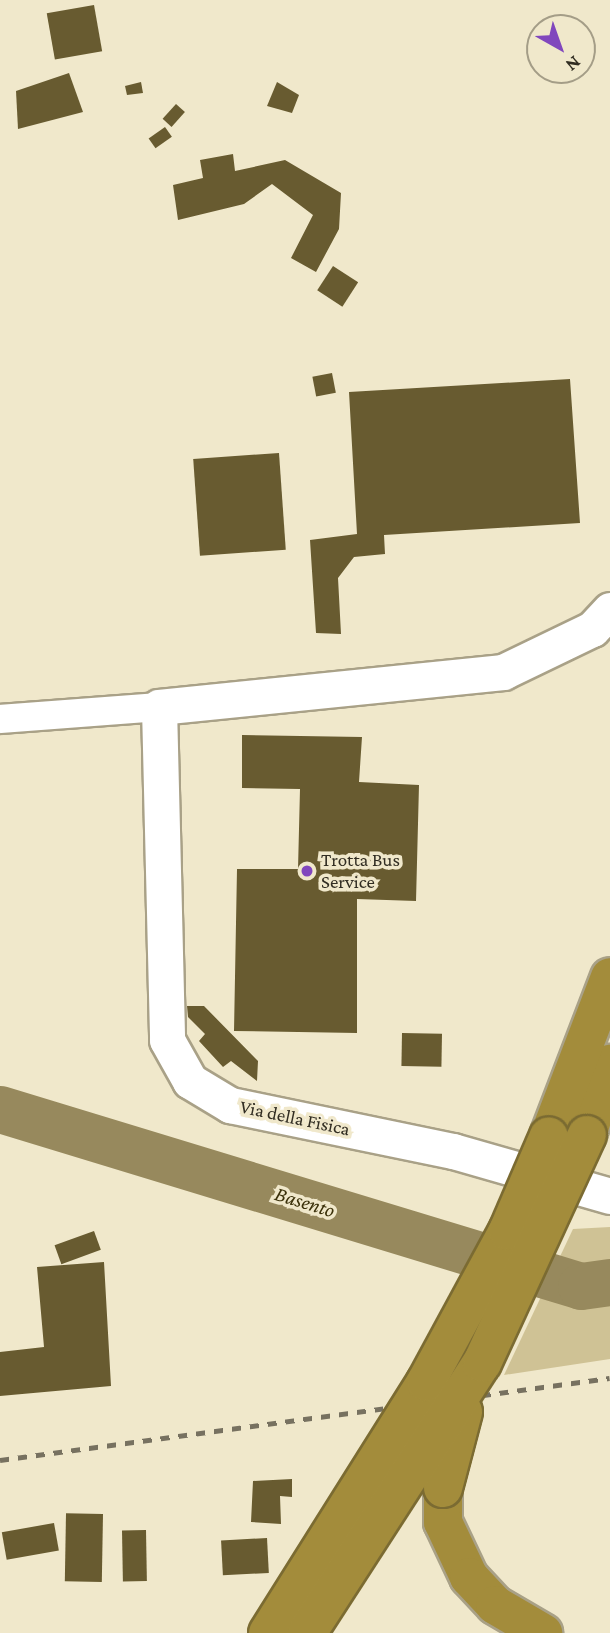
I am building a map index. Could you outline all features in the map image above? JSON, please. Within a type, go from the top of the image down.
[{"type":"highway","points":[[268,1633],[369,1483],[449,1341],[549,1136],[610,977]]},
{"type":"highway","points":[[543,1633],[495,1605],[469,1577],[443,1522],[443,1488],[482,1363],[587,1135],[610,1065]]},
{"type":"highway","points":[[307,1633],[482,1363]]},
{"type":"street","points":[[0,719],[159,707],[503,672],[592,629],[610,610]]},
{"type":"street","name":"Via della Fisica","points":[[159,707],[167,1040],[190,1081],[230,1105],[453,1151],[610,1196]]},
{"type":"shaded area","points":[[610,1227],[610,1359],[504,1375],[573,1229]]},
{"type":"building","points":[[94,5],[102,51],[55,60],[47,13]]},
{"type":"building","points":[[69,73],[83,112],[18,129],[16,91]]},
{"type":"building","points":[[141,82],[143,93],[127,95],[125,86]]},
{"type":"building","points":[[277,82],[299,95],[292,113],[267,106]]},
{"type":"building","points":[[176,104],[185,112],[172,127],[163,119]]},
{"type":"building","points":[[165,127],[172,137],[155,148],[149,138]]},
{"type":"building","points":[[233,154],[235,171],[285,160],[341,193],[339,229],[316,272],[291,258],[313,215],[272,184],[244,204],[178,220],[173,185],[203,178],[200,160]]},
{"type":"building","points":[[333,266],[358,282],[342,307],[317,290]]},
{"type":"building","points":[[332,373],[336,393],[316,396],[312,377]]},
{"type":"building","points":[[570,379],[580,523],[384,535],[385,554],[354,557],[338,578],[341,634],[316,633],[310,540],[357,534],[349,392]]},
{"type":"building","points":[[279,453],[286,550],[200,556],[193,459]]},
{"type":"building","points":[[242,735],[362,737],[359,782],[419,785],[416,901],[357,899],[357,1033],[234,1031],[237,869],[298,869],[300,789],[242,788]]},
{"type":"building","points":[[187,1006],[204,1006],[258,1061],[257,1081],[231,1061],[223,1067],[199,1041],[205,1034],[188,1017]]},
{"type":"building","points":[[402,1033],[442,1034],[441,1067],[401,1066]]},
{"type":"building","points":[[94,1231],[101,1250],[61,1264],[55,1245]]},
{"type":"building","points":[[104,1262],[111,1386],[0,1396],[0,1352],[44,1347],[37,1267]]},
{"type":"building","points":[[292,1479],[292,1497],[280,1496],[281,1524],[251,1522],[253,1481]]},
{"type":"building","points":[[66,1513],[103,1514],[102,1582],[65,1581]]},
{"type":"building","points":[[54,1523],[59,1551],[7,1560],[2,1532]]},
{"type":"building","points":[[122,1530],[146,1530],[147,1581],[123,1581]]},
{"type":"building","points":[[267,1538],[269,1573],[223,1575],[221,1540]]},
{"type":"waterway","name":"Basento","points":[[0,1109],[581,1286],[610,1282]]},
{"type":"railway","points":[[0,1460],[610,1378]]},
{"type":"place","name":"Trotta Bus Service","points":[[307,871]]}]
